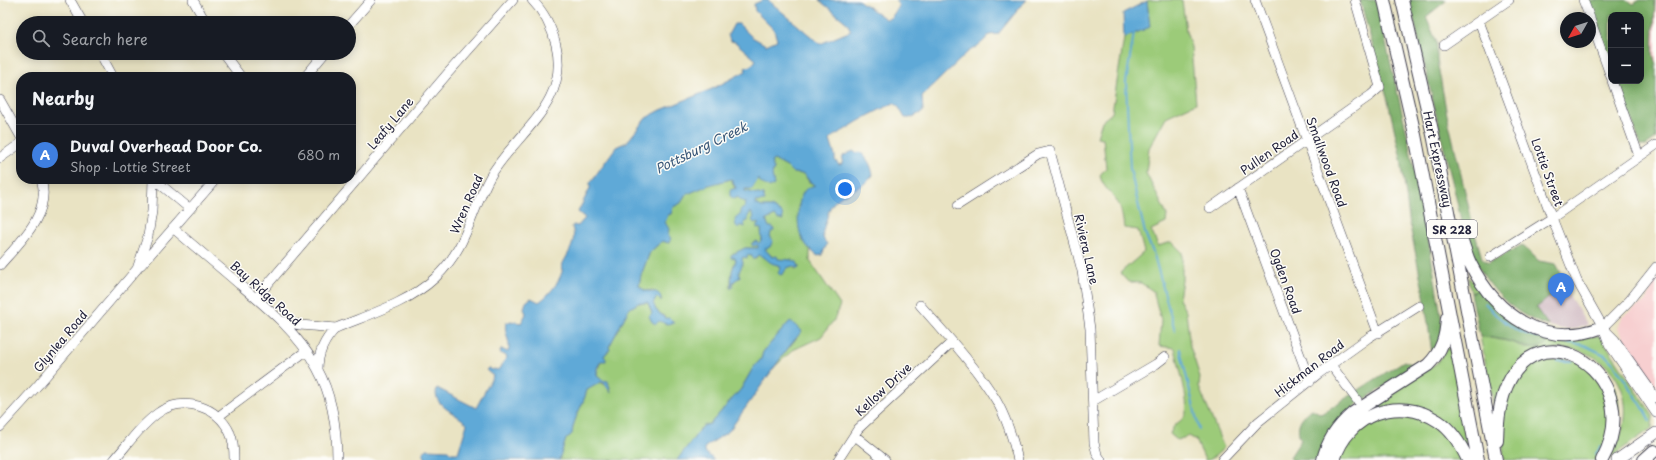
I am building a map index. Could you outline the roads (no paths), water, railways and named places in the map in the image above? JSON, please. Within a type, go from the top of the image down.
[{"type":"highway","name":"Hart Expressway","points":[[1384,0],[1415,135],[1478,460]]},
{"type":"highway","name":"Hart Expressway","points":[[1402,0],[1442,176],[1496,460]]},
{"type":"highway","points":[[1442,176],[1469,261],[1486,289],[1505,310],[1528,326],[1551,333],[1582,333],[1603,327]]},
{"type":"highway","points":[[1323,460],[1326,447],[1345,420],[1353,413],[1428,365],[1441,349],[1446,329],[1443,275]]},
{"type":"highway","points":[[1496,460],[1499,416],[1506,389],[1514,375],[1536,357],[1551,352],[1566,351],[1579,353],[1591,358],[1603,366],[1618,388],[1622,403],[1620,429],[1614,442],[1602,460]]},
{"type":"highway","points":[[1334,460],[1342,442],[1350,430],[1363,420],[1378,412],[1396,409],[1426,414],[1439,422],[1453,434],[1464,450],[1468,460]]},
{"type":"highway","points":[[1644,460],[1655,450]]},
{"type":"main road","points":[[1617,460],[1656,433]]},
{"type":"main road","points":[[1641,460],[1655,450]]},
{"type":"street","points":[[70,0],[79,16]]},
{"type":"street","points":[[356,17],[371,0]]},
{"type":"street","name":"Leafy Lane","points":[[356,181],[448,73],[513,0]]},
{"type":"street","name":"Wren Road","points":[[318,370],[318,356],[328,336],[336,328],[403,300],[423,288],[444,269],[467,233],[490,177],[497,166],[539,116],[546,105],[555,87],[558,71],[558,55],[554,33],[532,0]]},
{"type":"street","name":"Smallwood Road","points":[[1255,0],[1378,332]]},
{"type":"street","name":"Pullen Road","points":[[1210,208],[1371,95],[1380,87],[1355,0]]},
{"type":"street","points":[[1444,45],[1509,0]]},
{"type":"street","points":[[1583,0],[1588,12]]},
{"type":"street","points":[[197,2],[203,16]]},
{"type":"street","name":"Lottie Street","points":[[1479,21],[1577,281],[1603,327],[1609,344],[1656,413]]},
{"type":"street","points":[[1596,35],[1608,69]]},
{"type":"street","points":[[104,60],[110,72]]},
{"type":"street","points":[[228,60],[237,72]]},
{"type":"street","points":[[309,72],[319,60]]},
{"type":"street","points":[[1613,84],[1639,156]]},
{"type":"street","points":[[0,100],[16,128]]},
{"type":"street","points":[[1490,258],[1552,218],[1656,145]]},
{"type":"street","points":[[0,158],[16,147]]},
{"type":"street","name":"Riviera Lane","points":[[958,205],[1038,154],[1050,151],[1082,271],[1090,329],[1094,443],[1097,454],[1101,460]]},
{"type":"street","points":[[0,265],[29,232],[36,220],[43,195],[41,184]]},
{"type":"street","name":"Glynlea Road","points":[[137,269],[148,236],[152,211],[154,184]]},
{"type":"street","points":[[160,184],[190,209]]},
{"type":"street","name":"Glynlea Road","points":[[0,427],[212,184]]},
{"type":"street","name":"Leafy Lane","points":[[256,298],[353,184]]},
{"type":"street","name":"Ogden Road","points":[[1238,188],[1310,382]]},
{"type":"street","name":"Bay Ridge Road","points":[[173,228],[282,321],[298,339],[318,370],[329,400],[334,418],[337,442],[337,460]]},
{"type":"street","points":[[1603,327],[1629,301],[1656,267]]},
{"type":"street","points":[[920,305],[967,359],[996,400],[1012,436],[1018,460]]},
{"type":"street","name":"Hickman Road","points":[[1222,460],[1258,422],[1331,365],[1378,332],[1419,306]]},
{"type":"street","name":"Wren Road","points":[[282,321],[300,325],[336,328]]},
{"type":"street","name":"Lottie Street","points":[[1603,327],[1615,340],[1656,398]]},
{"type":"street","name":"Kellow Drive","points":[[838,460],[854,435],[869,418],[952,342]]},
{"type":"street","points":[[219,416],[306,351]]},
{"type":"street","points":[[1093,401],[1156,364],[1165,357]]},
{"type":"street","points":[[1331,365],[1357,400]]},
{"type":"street","points":[[114,460],[144,426],[158,413],[175,405],[192,405],[207,408],[219,416],[231,434],[234,447],[234,460]]},
{"type":"street","points":[[854,435],[885,460]]},
{"type":"water","name":"Pottsburg Creek","points":[[763,0],[768,0],[820,44],[851,31],[847,23],[819,0],[858,0],[886,19],[891,18],[899,6],[895,0],[1027,0],[1016,10],[1017,11],[998,34],[989,35],[982,43],[968,52],[922,96],[923,112],[910,118],[905,118],[898,106],[894,103],[857,122],[830,140],[835,160],[839,165],[842,164],[843,156],[853,151],[856,153],[860,152],[869,162],[873,175],[864,184],[840,197],[831,206],[823,232],[823,237],[827,244],[822,255],[818,256],[808,247],[803,240],[799,229],[798,214],[800,199],[806,189],[815,185],[810,182],[804,174],[793,173],[787,167],[774,160],[771,162],[774,169],[772,175],[774,185],[770,188],[761,183],[758,179],[752,189],[745,189],[745,191],[763,195],[765,201],[755,202],[755,204],[762,207],[771,207],[782,213],[783,220],[778,219],[775,216],[766,220],[769,227],[773,227],[774,231],[771,232],[770,238],[773,240],[770,247],[765,249],[772,257],[777,256],[778,259],[797,262],[799,267],[798,269],[793,266],[787,268],[783,274],[780,275],[778,273],[781,268],[779,265],[772,263],[764,257],[758,255],[753,260],[752,256],[747,255],[747,258],[743,257],[742,259],[743,263],[739,272],[740,277],[733,282],[731,289],[732,271],[736,260],[734,257],[731,258],[731,255],[745,248],[758,248],[758,245],[753,246],[751,244],[756,241],[759,243],[762,240],[761,229],[757,228],[757,225],[759,224],[757,222],[754,223],[752,220],[754,217],[751,212],[748,216],[748,221],[744,222],[745,227],[740,225],[739,228],[736,226],[735,219],[741,214],[740,210],[745,208],[746,202],[740,200],[738,197],[734,199],[730,196],[730,190],[736,188],[731,179],[709,185],[685,195],[681,203],[673,207],[671,214],[668,215],[665,222],[669,229],[668,236],[671,238],[669,243],[662,241],[650,252],[641,275],[639,286],[645,291],[658,293],[660,295],[661,301],[657,297],[653,303],[656,310],[665,318],[669,318],[674,323],[667,324],[659,321],[656,324],[652,322],[649,316],[652,313],[648,303],[638,303],[629,309],[609,347],[610,350],[604,356],[606,361],[601,361],[597,368],[597,376],[602,380],[608,381],[611,393],[604,383],[601,382],[587,390],[574,423],[572,434],[566,439],[559,460],[426,460],[423,452],[427,449],[448,450],[451,453],[458,453],[467,424],[441,404],[436,394],[437,388],[476,408],[493,376],[486,370],[488,368],[498,370],[507,357],[500,353],[501,349],[508,352],[509,348],[505,327],[506,323],[511,321],[521,323],[526,314],[524,308],[526,302],[531,298],[539,302],[550,293],[556,285],[562,272],[563,263],[573,242],[574,237],[572,227],[573,225],[578,226],[585,218],[578,212],[590,188],[590,183],[616,147],[627,142],[646,118],[661,110],[712,89],[746,71],[745,68],[752,65],[756,60],[735,42],[730,41],[728,35],[734,24],[739,24],[752,37],[766,45],[777,40],[774,30],[755,11],[754,4]]},
{"type":"water","points":[[1147,1],[1150,27],[1124,38],[1123,13]]},
{"type":"water","points":[[790,321],[802,331],[788,348],[729,431],[705,447],[705,452],[714,460],[677,460],[703,426],[710,424],[741,389],[753,368],[761,359],[763,352]]},
{"type":"waterway","points":[[1134,33],[1126,82],[1130,169],[1145,233],[1154,255],[1175,331]]},
{"type":"waterway","points":[[1485,303],[1496,315],[1515,329],[1526,334],[1551,340],[1584,345],[1605,355],[1614,364],[1642,406],[1650,421]]},
{"type":"waterway","points":[[1180,349],[1199,429]]},
{"type":"waterway","points":[[1557,361],[1572,361]]},
{"type":"waterway","points":[[1595,455],[1601,446]]},
{"type":"place","name":"Duval Overhead Door Co.","points":[[1561,306]]}]
